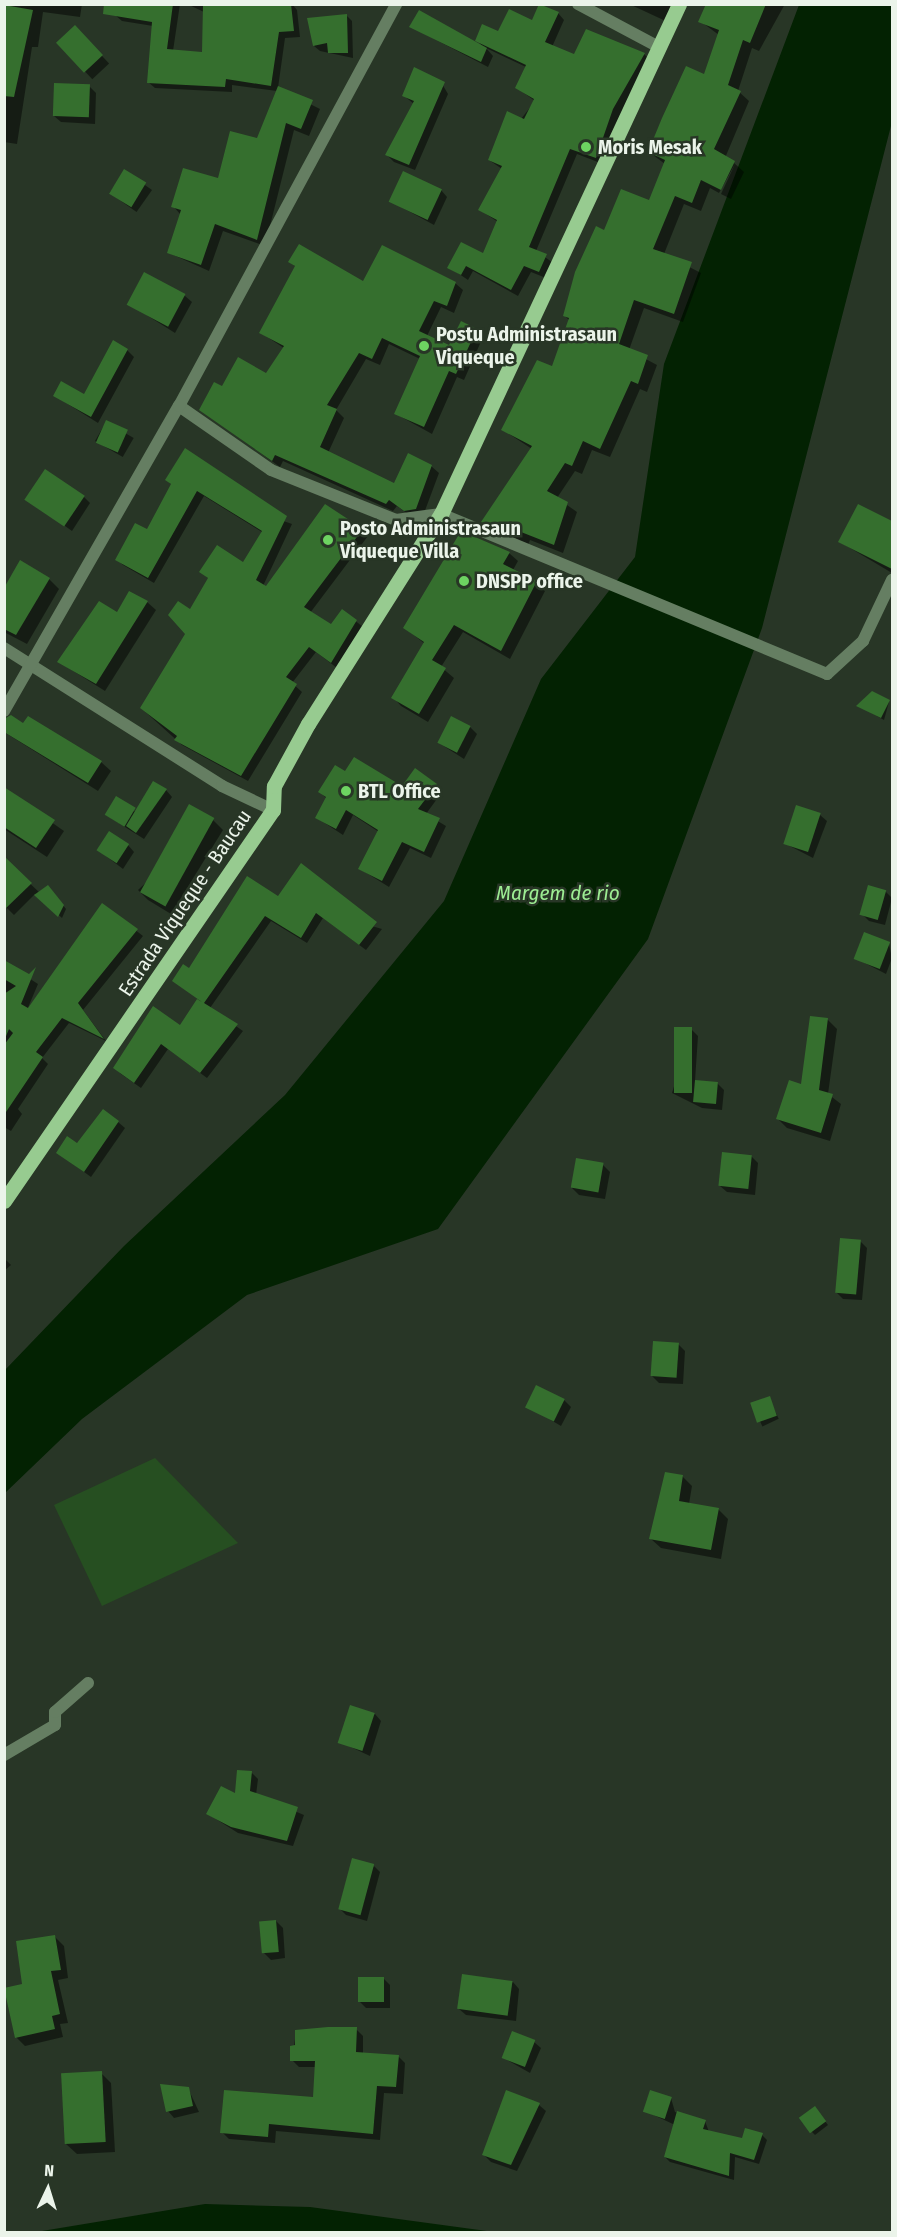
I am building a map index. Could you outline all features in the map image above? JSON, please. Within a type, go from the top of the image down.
[{"type":"main road","name":"Estrada Viqueque - Baucau","points":[[4,1201],[273,810],[274,786],[308,724],[441,514],[679,4]]},
{"type":"street","points":[[4,711],[33,666],[179,406],[396,4]]},
{"type":"street","points":[[578,4],[659,47]]},
{"type":"street","points":[[179,406],[271,470],[396,520],[441,514],[556,558],[827,674],[863,641],[892,580]]},
{"type":"street","points":[[4,648],[222,786],[273,810]]},
{"type":"street","points":[[4,1755],[55,1725],[55,1712],[88,1683]]},
{"type":"shaded area","points":[[155,1458],[238,1543],[102,1606],[54,1505]]},
{"type":"water","name":"Margem de rio","points":[[799,5],[892,5],[892,122],[762,628],[648,939],[438,1229],[247,1295],[82,1419],[5,1493],[5,1370],[124,1246],[285,1095],[444,901],[541,679],[635,557],[664,364]]},
{"type":"water","points":[[205,2204],[310,2207],[494,2232],[36,2232]]},
{"type":"building","points":[[104,4],[173,4],[167,49],[202,52],[203,4],[291,4],[294,31],[279,32],[271,86],[226,79],[225,87],[147,83],[152,22],[103,14]]},
{"type":"building","points":[[539,4],[559,12],[545,42],[574,54],[586,29],[645,53],[613,109],[596,158],[570,149],[529,247],[547,254],[539,272],[524,266],[511,290],[466,266],[461,275],[447,268],[461,242],[483,253],[497,220],[478,210],[502,166],[488,160],[507,111],[524,119],[534,99],[515,88],[526,65],[475,41],[482,24],[498,31],[509,9],[532,20]]},
{"type":"building","points":[[706,4],[766,4],[750,43],[743,40],[728,85],[741,91],[714,149],[735,161],[721,190],[701,180],[692,203],[675,196],[653,249],[692,262],[674,314],[634,300],[619,344],[648,355],[638,384],[631,381],[600,449],[583,441],[572,466],[565,463],[547,491],[568,502],[554,545],[521,532],[518,537],[481,522],[532,446],[501,430],[537,360],[552,366],[569,318],[563,316],[575,272],[596,226],[604,230],[621,189],[649,200],[665,160],[648,152],[662,118],[686,66],[704,74],[719,30],[698,22]]},
{"type":"building","points":[[4,5],[33,10],[14,97],[4,96]]},
{"type":"building","points":[[419,10],[487,48],[481,62],[409,27]]},
{"type":"building","points":[[347,14],[348,53],[328,53],[327,43],[313,46],[307,18]]},
{"type":"building","points":[[75,25],[103,55],[84,73],[56,43]]},
{"type":"building","points":[[414,67],[445,82],[409,165],[385,155],[414,101],[402,96]]},
{"type":"building","points":[[54,83],[90,84],[89,117],[53,116]]},
{"type":"building","points":[[278,86],[313,100],[301,129],[286,123],[257,240],[215,224],[201,265],[167,253],[181,210],[171,207],[183,168],[218,178],[230,131],[257,138]]},
{"type":"building","points":[[124,169],[146,182],[131,207],[109,194]]},
{"type":"building","points":[[403,171],[442,189],[428,220],[389,202]]},
{"type":"building","points":[[299,244],[363,281],[382,245],[456,282],[447,306],[434,301],[419,331],[449,345],[461,321],[477,329],[456,374],[449,371],[424,427],[394,414],[420,356],[382,338],[372,359],[359,353],[327,405],[337,409],[320,447],[394,483],[408,453],[432,465],[416,509],[404,511],[389,500],[386,504],[275,455],[272,461],[199,410],[214,382],[222,386],[238,357],[266,373],[284,346],[259,333],[295,266],[288,262]]},
{"type":"building","points":[[144,272],[185,294],[168,327],[127,305]]},
{"type":"building","points":[[113,340],[128,349],[91,417],[53,396],[61,381],[84,394]]},
{"type":"building","points":[[106,420],[128,430],[118,453],[96,443]]},
{"type":"building","points":[[185,448],[287,516],[256,580],[266,586],[325,504],[363,529],[304,607],[331,624],[342,609],[357,620],[331,663],[309,647],[286,677],[297,684],[241,776],[174,740],[177,736],[140,708],[185,634],[168,615],[178,601],[190,609],[208,578],[199,572],[217,545],[243,562],[262,531],[197,491],[148,578],[115,560],[135,523],[147,529],[171,484],[165,480]]},
{"type":"building","points":[[45,469],[85,496],[64,527],[24,500]]},
{"type":"building","points":[[858,504],[892,521],[892,569],[838,542]]},
{"type":"building","points":[[461,531],[510,552],[503,564],[537,581],[501,651],[454,625],[432,660],[446,668],[419,714],[391,698],[424,642],[403,628]]},
{"type":"building","points":[[20,560],[50,578],[16,635],[4,629],[4,588]]},
{"type":"building","points":[[129,591],[148,601],[96,684],[57,662],[99,601],[117,612]]},
{"type":"building","points":[[872,691],[890,700],[881,718],[856,706]]},
{"type":"building","points":[[11,715],[23,723],[28,716],[102,761],[88,783],[4,732],[4,719]]},
{"type":"building","points":[[451,716],[471,726],[457,753],[437,743]]},
{"type":"building","points":[[354,757],[402,786],[415,768],[437,784],[418,809],[440,818],[424,852],[402,842],[382,881],[358,869],[378,830],[346,810],[336,829],[315,818],[326,797],[318,792],[335,765],[345,771]]},
{"type":"building","points":[[153,781],[167,789],[136,833],[126,826]]},
{"type":"building","points":[[4,787],[55,820],[36,848],[4,827]]},
{"type":"building","points":[[116,796],[136,808],[124,827],[105,815]]},
{"type":"building","points":[[189,804],[214,818],[165,906],[140,892]]},
{"type":"building","points":[[796,805],[821,813],[808,852],[783,844]]},
{"type":"building","points":[[109,831],[129,844],[117,863],[96,850]]},
{"type":"building","points":[[4,856],[32,883],[4,910]]},
{"type":"building","points":[[301,863],[377,922],[359,945],[316,913],[301,938],[265,916],[204,1003],[238,1024],[200,1073],[161,1044],[134,1083],[113,1068],[153,1006],[180,1025],[197,999],[202,1002],[172,981],[183,964],[189,968],[247,876],[278,896]]},
{"type":"building","points":[[48,885],[64,905],[58,917],[34,895]]},
{"type":"building","points":[[868,885],[886,890],[878,920],[859,915]]},
{"type":"building","points":[[102,903],[138,929],[78,1003],[104,1039],[62,1018],[36,1052],[43,1057],[4,1115],[4,1045],[13,1033],[9,1029],[4,1041],[4,994],[16,986],[4,979],[4,960],[29,974],[36,967],[21,1004],[28,1008]]},
{"type":"building","points":[[864,932],[890,942],[880,969],[854,959]]},
{"type":"building","points":[[810,1016],[828,1018],[819,1090],[833,1094],[821,1133],[776,1119],[789,1080],[801,1084]]},
{"type":"building","points":[[674,1027],[692,1027],[692,1093],[674,1093]]},
{"type":"building","points":[[695,1080],[718,1082],[716,1104],[693,1102]]},
{"type":"building","points":[[103,1109],[119,1121],[84,1172],[56,1153],[67,1136],[77,1143]]},
{"type":"building","points":[[722,1152],[752,1155],[748,1189],[718,1186]]},
{"type":"building","points":[[576,1158],[604,1163],[598,1192],[571,1188]]},
{"type":"building","points":[[840,1238],[861,1240],[856,1295],[835,1293]]},
{"type":"building","points":[[653,1341],[679,1343],[676,1378],[651,1376]]},
{"type":"building","points":[[536,1385],[565,1399],[554,1421],[525,1407]]},
{"type":"building","points":[[770,1396],[777,1416],[757,1423],[750,1403]]},
{"type":"building","points":[[665,1472],[683,1475],[679,1501],[719,1508],[711,1550],[649,1539]]},
{"type":"building","points":[[350,1705],[375,1713],[362,1751],[338,1743]]},
{"type":"building","points":[[237,1770],[252,1771],[250,1791],[298,1807],[287,1841],[231,1827],[206,1814],[221,1786],[235,1793]]},
{"type":"building","points":[[352,1858],[374,1864],[360,1915],[338,1909]]},
{"type":"building","points":[[276,1920],[279,1952],[262,1953],[259,1921]]},
{"type":"building","points":[[55,1935],[61,1970],[51,1971],[60,2014],[52,2016],[55,2029],[15,2038],[4,1988],[22,1984],[16,1941]]},
{"type":"building","points":[[462,1974],[513,1981],[508,2016],[457,2009]]},
{"type":"building","points":[[358,1977],[384,1977],[384,2002],[358,2002]]},
{"type":"building","points":[[357,2027],[356,2052],[399,2055],[396,2087],[377,2086],[373,2134],[269,2124],[268,2137],[220,2133],[224,2090],[313,2097],[315,2061],[290,2061],[290,2046],[295,2045],[295,2030]]},
{"type":"building","points":[[512,2031],[535,2040],[525,2067],[502,2058]]},
{"type":"building","points":[[102,2071],[106,2142],[65,2144],[61,2073]]},
{"type":"building","points":[[160,2084],[189,2087],[193,2106],[166,2112]]},
{"type":"building","points":[[506,2090],[540,2103],[511,2165],[482,2155]]},
{"type":"building","points":[[650,2090],[672,2097],[665,2119],[643,2112]]},
{"type":"building","points":[[815,2106],[826,2121],[810,2133],[799,2118]]},
{"type":"building","points":[[677,2111],[706,2120],[703,2129],[742,2138],[745,2128],[763,2133],[754,2160],[730,2153],[729,2176],[664,2157]]},
{"type":"place","name":"Moris Mesak","points":[[586,147]]},
{"type":"place","name":"Postu Administrasaun Viqueque","points":[[424,346]]},
{"type":"place","name":"Posto Administrasaun Viqueque Villa","points":[[328,540]]},
{"type":"place","name":"DNSPP office","points":[[464,581]]},
{"type":"place","name":"BTL Office","points":[[346,791]]}]
